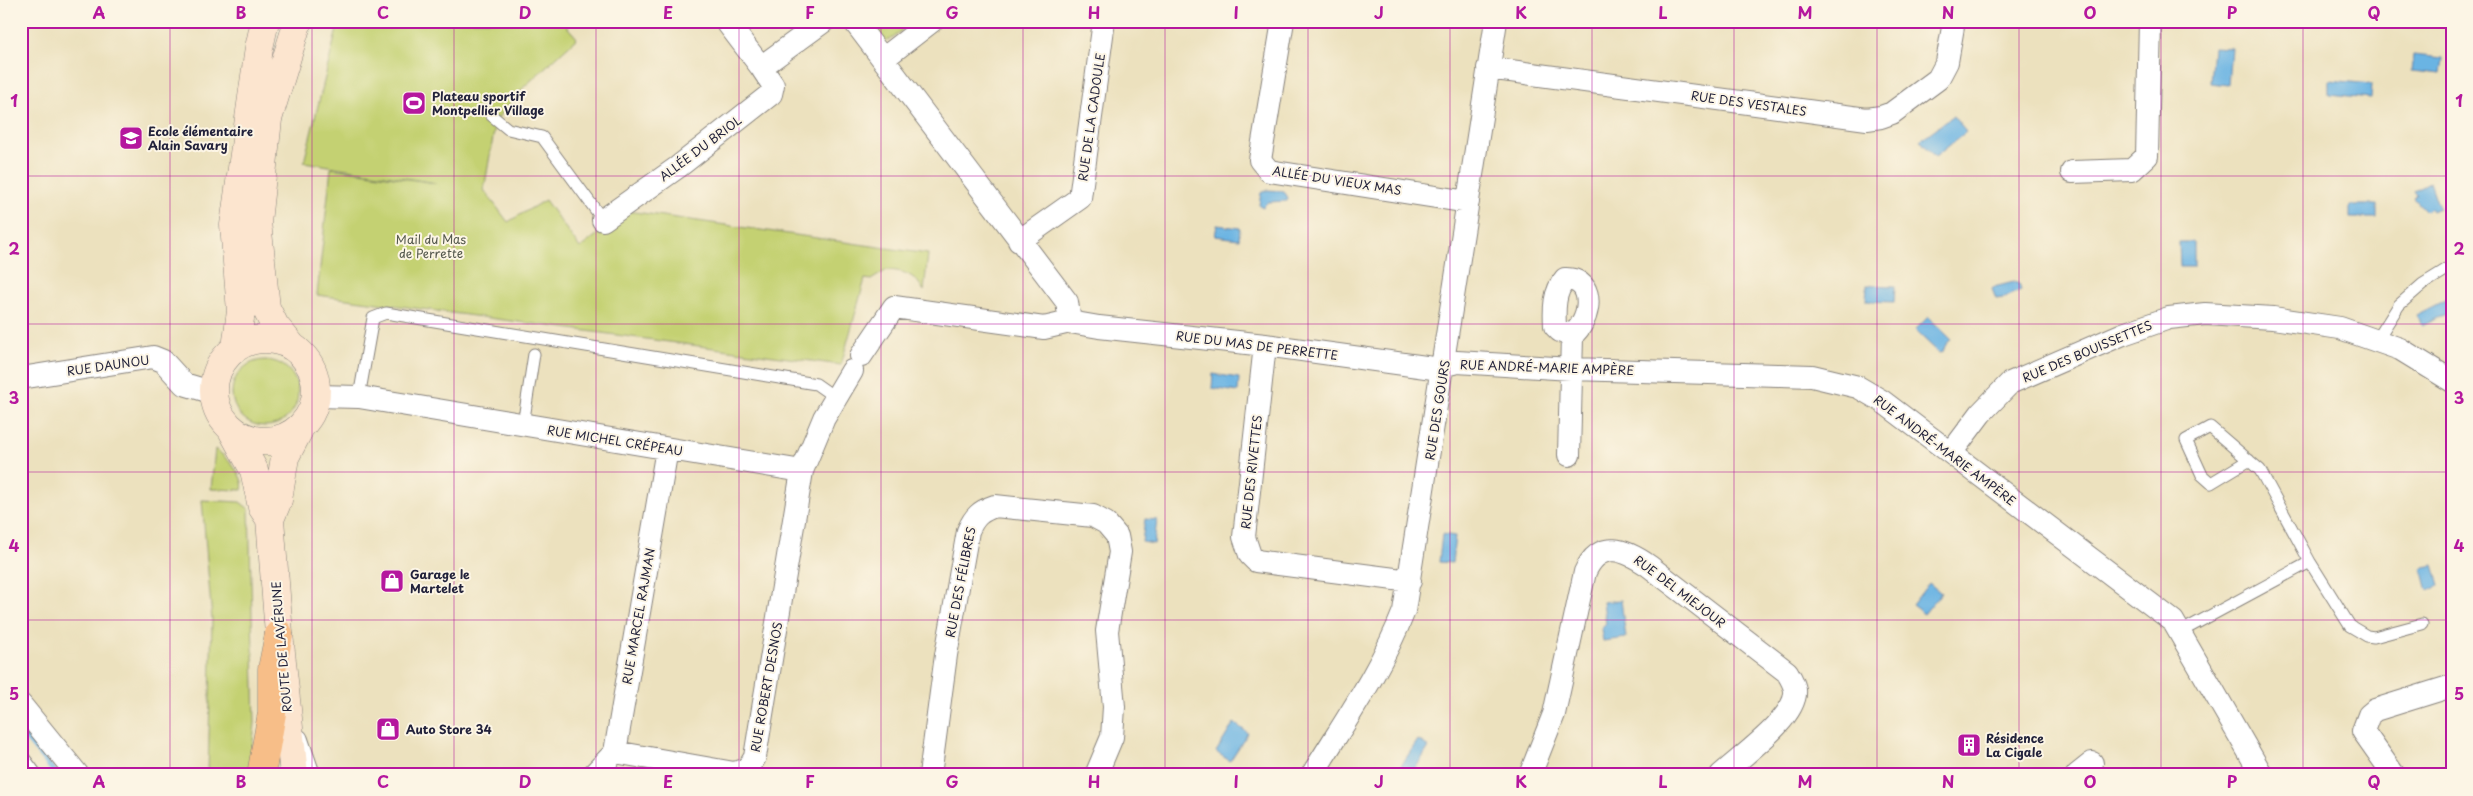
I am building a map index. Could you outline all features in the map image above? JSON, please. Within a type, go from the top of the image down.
[{"type":"main road","points":[[236,348],[241,311],[234,225],[259,48],[266,21]]},
{"type":"main road","points":[[291,345],[278,340],[263,339],[249,341],[236,348],[223,360],[216,376],[214,393],[216,407],[223,420],[232,430],[244,438],[258,442],[273,442],[287,438],[299,430],[314,409],[317,396],[316,381],[312,367],[303,354],[291,345],[275,326],[266,308],[256,222],[268,119],[298,21]]},
{"type":"main road","name":"ROUTE DE LAVÉRUNE","points":[[232,430],[254,470],[262,507],[270,519]]},
{"type":"main road","name":"ROUTE DE LAVÉRUNE","points":[[294,775],[279,634],[270,519],[278,500],[285,457],[299,430]]},
{"type":"main road","points":[[261,775],[272,713],[272,669],[279,634]]},
{"type":"street","name":"ALLÉE DU BRIOL","points":[[603,220],[678,166],[771,94],[773,85],[726,21]]},
{"type":"street","points":[[761,67],[824,21]]},
{"type":"street","points":[[854,21],[1067,302],[1070,322]]},
{"type":"street","name":"RUE DE LA CADOULE","points":[[1019,241],[1080,198],[1104,21]]},
{"type":"street","name":"ALLÉE DU VIEUX MAS","points":[[1283,21],[1260,160],[1269,171],[1468,202]]},
{"type":"street","name":"RUE DES GOURS","points":[[1312,775],[1377,669],[1393,639],[1404,611],[1444,365],[1496,21]]},
{"type":"street","name":"RUE DES VESTALES","points":[[1488,68],[1867,119],[1892,113],[1938,79],[1947,62],[1954,21]]},
{"type":"street","points":[[2072,172],[2132,170],[2147,156],[2150,21]]},
{"type":"street","points":[[882,59],[925,24]]},
{"type":"street","name":"RUE DU MAS DE PERRETTE","points":[[836,398],[894,307],[1044,328],[1070,322],[1099,328],[1265,345],[1433,368],[1444,365]]},
{"type":"street","name":"RUE DES BOUISSETTES","points":[[1951,453],[1981,413],[2010,384],[2123,334],[2169,318],[2205,314],[2273,318],[2340,328],[2400,349],[2452,380]]},
{"type":"street","points":[[1569,455],[1572,336]]},
{"type":"street","name":"RUE DES RIVETTES","points":[[1265,345],[1244,528],[1244,537],[1250,555],[1256,561],[1410,581]]},
{"type":"street","name":"RUE DAUNOU","points":[[21,378],[153,356],[163,361],[184,384],[214,393]]},
{"type":"street","name":"RUE ANDRÉ-MARIE AMPÈRE","points":[[1444,365],[1457,362],[1571,369],[1812,376],[1858,387],[1882,401],[2173,622],[2262,775]]},
{"type":"street","name":"RUE MICHEL CRÉPEAU","points":[[317,396],[360,388],[523,425],[802,471]]},
{"type":"street","points":[[802,471],[824,418],[836,398]]},
{"type":"street","name":"RUE MARCEL RAJMAN","points":[[615,752],[667,449]]},
{"type":"street","name":"RUE ROBERT DESNOS","points":[[615,752],[734,773],[748,769],[755,757],[802,471]]},
{"type":"street","name":"RUE DES FÉLIBRES","points":[[930,775],[946,655],[968,531],[973,519],[983,510],[995,506],[1093,516],[1106,523],[1116,536],[1120,552],[1107,631],[1114,707],[1112,737],[1096,775]]},
{"type":"street","name":"RUE DEL MIEJOUR","points":[[1530,775],[1554,714],[1585,572],[1595,557],[1604,552],[1614,550],[1630,554],[1649,566],[1787,672],[1792,679],[1794,697],[1784,718],[1721,775]]},
{"type":"street","points":[[2394,775],[2363,731],[2369,715],[2375,710],[2452,686]]},
{"type":"street","points":[[21,705],[78,775]]},
{"type":"street","points":[[287,712],[309,775]]},
{"type":"street","points":[[593,775],[615,752]]},
{"type":"street","points":[[21,763],[30,775]]},
{"type":"lane","points":[[491,115],[508,130],[542,137],[603,220]]},
{"type":"lane","points":[[2377,340],[2398,305],[2422,284],[2452,266]]},
{"type":"lane","points":[[360,388],[373,318],[386,313],[816,384],[836,398]]},
{"type":"lane","points":[[523,425],[534,354]]},
{"type":"lane","points":[[2249,460],[2211,483],[2202,475],[2186,440],[2210,426],[2249,460],[2260,470],[2310,562],[2350,626],[2374,638],[2422,624]]},
{"type":"lane","points":[[2180,632],[2310,562]]},
{"type":"green space","name":"Mail du Mas de Perrette","points":[[339,21],[562,21],[577,38],[524,87],[496,120],[484,190],[508,222],[545,200],[580,248],[628,211],[928,254],[924,291],[917,281],[899,271],[887,270],[871,280],[865,279],[841,365],[317,295],[331,168],[436,183],[304,162]]},
{"type":"green space","points":[[864,21],[904,21],[900,32],[886,41],[878,39]]},
{"type":"green space","points":[[265,360],[277,363],[288,370],[295,381],[298,393],[295,405],[288,416],[277,423],[265,426],[253,423],[242,416],[235,405],[232,393],[235,381],[242,370],[253,363]]},
{"type":"green space","points":[[215,449],[238,473],[241,479],[242,490],[211,489]]},
{"type":"green space","points":[[202,500],[240,502],[249,509],[255,723],[249,775],[208,775],[212,620]]},
{"type":"water","points":[[2213,47],[2231,48],[2228,85],[2210,83]]},
{"type":"water","points":[[2413,55],[2443,58],[2441,74],[2411,71]]},
{"type":"water","points":[[2329,80],[2372,84],[2371,98],[2329,94]]},
{"type":"water","points":[[1953,116],[1966,132],[1935,157],[1920,140]]},
{"type":"water","points":[[2430,182],[2439,208],[2432,211],[2430,208],[2426,211],[2414,198],[2417,195],[2414,191]]},
{"type":"water","points":[[1267,190],[1284,191],[1288,198],[1287,201],[1268,202],[1263,207],[1259,205],[1261,193]]},
{"type":"water","points":[[2350,205],[2377,205],[2377,218],[2350,218]]},
{"type":"water","points":[[1217,225],[1240,228],[1239,239],[1215,236]]},
{"type":"water","points":[[2179,242],[2194,242],[2194,267],[2180,267]]},
{"type":"water","points":[[2014,282],[2019,284],[2021,290],[1996,299],[1992,289],[1994,287]]},
{"type":"water","points":[[1867,285],[1895,286],[1894,302],[1866,301]]},
{"type":"water","points":[[2449,298],[2452,311],[2422,326],[2416,315]]},
{"type":"water","points":[[1928,317],[1951,339],[1943,352],[1939,353],[1915,330]]},
{"type":"water","points":[[1213,374],[1239,378],[1238,392],[1212,388]]},
{"type":"water","points":[[1145,519],[1157,520],[1154,544],[1142,542]]},
{"type":"water","points":[[1442,534],[1455,536],[1452,563],[1439,562]]},
{"type":"water","points":[[2433,565],[2439,585],[2428,591],[2422,568]]},
{"type":"water","points":[[1929,583],[1941,593],[1924,614],[1912,605]]},
{"type":"water","points":[[1621,600],[1626,638],[1603,641],[1601,629],[1606,624],[1603,602]]},
{"type":"water","points":[[1234,723],[1248,733],[1230,761],[1216,752]]},
{"type":"water","points":[[1418,740],[1429,747],[1411,775],[1399,769]]},
{"type":"waterway","points":[[21,731],[57,775]]},
{"type":"place","name":"Plateau sportif Montpellier Village","points":[[414,103]]},
{"type":"place","name":"Ecole élémentaire Alain Savary","points":[[131,138]]},
{"type":"place","name":"Garage le Martelet","points":[[392,581]]},
{"type":"place","name":"Auto Store 34","points":[[388,729]]},
{"type":"place","name":"Résidence La Cigale","points":[[1969,745]]}]
